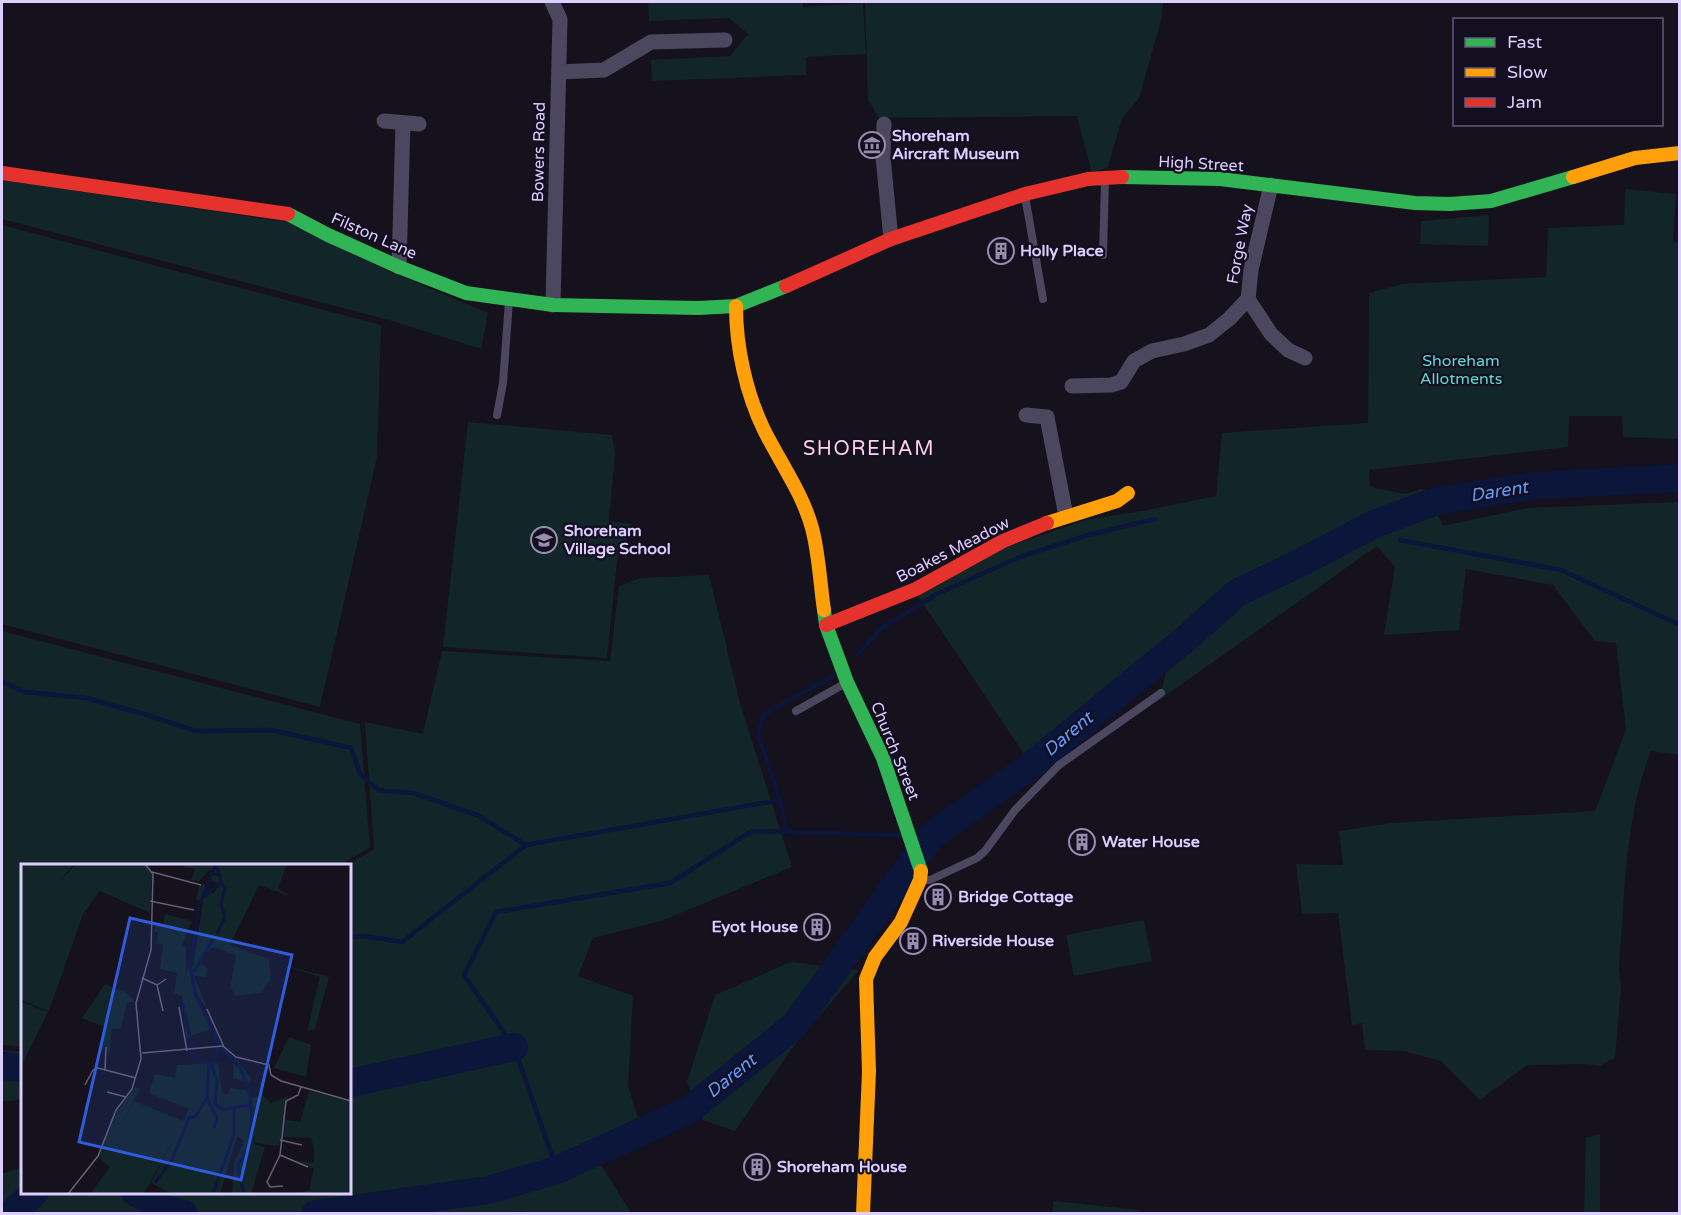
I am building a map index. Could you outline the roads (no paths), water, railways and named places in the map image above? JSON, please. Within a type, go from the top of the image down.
[{"type":"street","name":"Bowers Road","points":[[552,2],[560,19],[553,304]]},
{"type":"street","points":[[559,72],[604,70],[651,42],[725,40]]},
{"type":"street","points":[[384,121],[419,124]]},
{"type":"street","points":[[399,267],[403,123]]},
{"type":"street","points":[[884,124],[883,157],[891,239]]},
{"type":"street","name":"High Street","points":[[736,306],[891,239],[1025,194],[1088,179],[1220,179],[1415,203],[1450,204],[1491,201],[1635,158],[1680,153]]},
{"type":"street","name":"Filston Lane","points":[[2,173],[291,214],[328,235],[399,267],[466,293],[553,304],[667,308],[736,306]]},
{"type":"street","name":"Forge Way","points":[[1271,185],[1251,270],[1248,299],[1271,334],[1288,350],[1305,358]]},
{"type":"street","points":[[1072,386],[1110,385],[1120,382],[1134,361],[1152,351],[1184,344],[1209,335],[1248,299]]},
{"type":"street","name":"Church Street","points":[[736,306],[736,327],[747,384],[763,427],[801,498],[812,528],[826,625],[847,682],[884,758],[921,874]]},
{"type":"street","points":[[1026,416],[1047,417],[1066,516]]},
{"type":"street","name":"Boakes Meadow","points":[[826,625],[916,589],[1003,540],[1066,516],[1117,501],[1128,493]]},
{"type":"street","points":[[862,1214],[869,1071],[866,979],[875,957],[901,922],[921,874]]},
{"type":"lane","points":[[1103,255],[1105,178]]},
{"type":"lane","points":[[1025,194],[1043,299]]},
{"type":"lane","points":[[497,415],[503,383],[509,300]]},
{"type":"lane","points":[[796,711],[847,682]]},
{"type":"lane","points":[[921,874],[930,880],[978,858],[1015,810],[1059,765],[1161,693]]},
{"type":"waterway","name":"Darent","points":[[315,1214],[488,1190],[557,1170],[689,1110],[795,1025],[931,836],[1028,768],[1189,636],[1237,593],[1374,524],[1437,501],[1529,486],[1680,478]]},
{"type":"waterway","points":[[858,654],[882,628],[937,594],[1020,557],[1088,535],[1155,519]]},
{"type":"waterway","points":[[1400,540],[1561,570],[1680,625]]},
{"type":"waterway","points":[[787,832],[780,800],[758,734],[763,715],[833,676]]},
{"type":"waterway","points":[[2,682],[25,692],[86,698],[196,731],[272,730],[351,748],[360,774],[378,790],[413,793],[477,815],[526,845]]},
{"type":"waterway","points":[[351,937],[363,936],[402,942],[526,845],[780,800]]},
{"type":"waterway","points":[[557,1170],[514,1047],[464,975],[496,912],[670,883],[752,831],[902,835]]},
{"type":"waterway","points":[[916,835],[931,836]]},
{"type":"waterway","name":"Darent","points":[[351,1083],[514,1047]]},
{"type":"waterway","name":"Darent","points":[[2,1066],[21,1068]]},
{"type":"waterway","points":[[11,1214],[33,1194]]},
{"type":"waterway","points":[[139,1194],[167,1210],[184,1214]]},
{"type":"place","name":"Shoreham Aircraft Museum","points":[[872,145]]},
{"type":"place","name":"Holly Place","points":[[1001,251]]},
{"type":"place","name":"Shoreham Village School","points":[[544,540]]},
{"type":"place","name":"Water House","points":[[1082,842]]},
{"type":"place","name":"Bridge Cottage","points":[[938,897]]},
{"type":"place","name":"Eyot House","points":[[817,927]]},
{"type":"place","name":"Riverside House","points":[[913,941]]},
{"type":"place","name":"Shoreham House","points":[[757,1167]]},
{"type":"district","name":"SHOREHAM","points":[[869,449]]},
{"type":"park label","name":"Shoreham Allotments","points":[[1461,370]]}]
